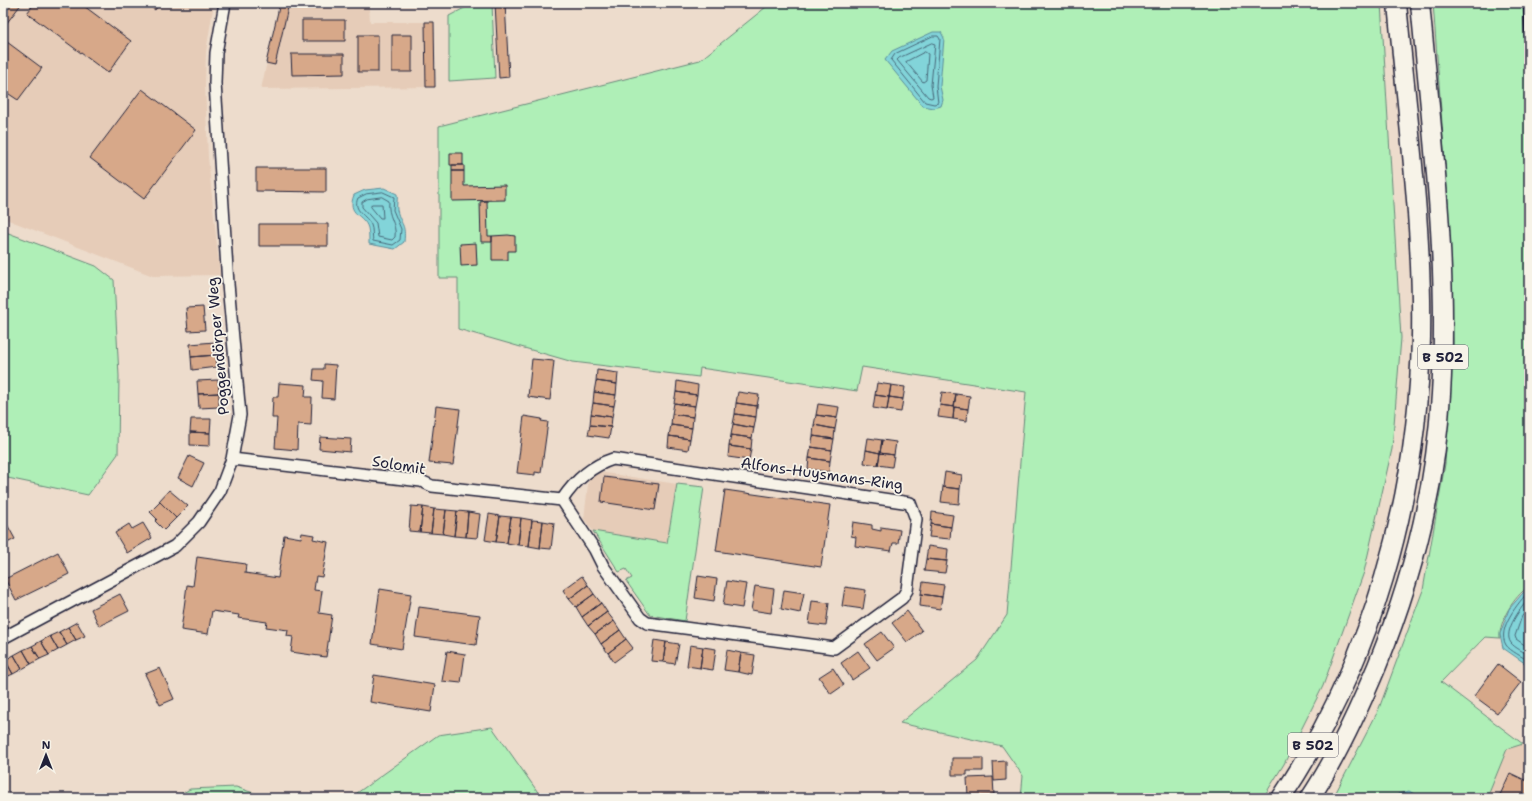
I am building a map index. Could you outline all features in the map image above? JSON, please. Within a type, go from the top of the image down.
[{"type":"highway","name":"B 502","points":[[1281,798],[1300,769],[1342,690],[1376,606],[1401,512],[1412,448],[1419,386],[1421,336],[1420,268],[1397,3]]},
{"type":"highway","name":"B 502","points":[[1310,798],[1363,700],[1386,643],[1406,586],[1424,514],[1435,451],[1442,388],[1444,336],[1442,268],[1438,201],[1420,3]]},
{"type":"street","name":"Poggendörper Weg","points":[[3,638],[175,546],[199,522],[211,505],[220,490],[232,459],[240,415],[228,284],[215,83],[216,53],[225,3]]},
{"type":"street","name":"Solomit","points":[[232,459],[421,481],[432,486],[562,500]]},
{"type":"street","name":"Alfons-Huysmans-Ring","points":[[613,459],[910,502],[916,518],[907,590],[902,598],[834,648],[647,623],[640,618],[603,566],[595,550],[562,500],[574,483],[604,462],[613,459]]},
{"type":"shaded area","points":[[3,3],[214,3],[206,52],[205,84],[208,157],[220,275],[153,276],[3,218]]},
{"type":"shaded area","points":[[280,3],[369,3],[370,22],[434,22],[435,87],[261,89]]},
{"type":"shaded area","points":[[599,472],[677,484],[667,543],[593,531],[584,519],[589,476]]},
{"type":"shaded area","points":[[1523,744],[1529,749],[1529,798],[1487,798],[1507,749]]},
{"type":"green space","points":[[474,3],[492,3],[495,78],[449,81],[449,16]]},
{"type":"green space","points":[[771,3],[1381,3],[1401,338],[1392,449],[1364,572],[1323,686],[1284,764],[1263,798],[1021,798],[1023,776],[1002,746],[900,723],[977,660],[1007,615],[1026,392],[862,367],[857,391],[700,368],[699,377],[573,362],[458,329],[458,278],[439,278],[439,126],[700,60]]},
{"type":"green space","points":[[1433,3],[1529,3],[1529,586],[1518,596],[1508,609],[1500,631],[1500,638],[1485,637],[1441,682],[1523,744],[1507,749],[1487,798],[1333,798],[1378,711],[1423,590],[1445,464],[1453,343],[1448,204]]},
{"type":"green space","points":[[3,231],[96,266],[114,280],[119,376],[118,454],[88,495],[3,477]]},
{"type":"green space","points":[[677,484],[704,487],[685,621],[650,615],[626,581],[632,578],[626,569],[619,572],[593,531],[667,543]]},
{"type":"green space","points":[[492,727],[542,798],[350,798],[438,735]]},
{"type":"green space","points":[[236,787],[268,798],[174,798],[190,789]]},
{"type":"water","points":[[933,32],[941,32],[944,38],[940,86],[943,100],[941,106],[934,108],[923,106],[885,60],[892,51]]},
{"type":"water","points":[[384,188],[397,194],[397,210],[404,228],[404,242],[395,249],[369,244],[369,234],[366,223],[356,214],[352,207],[354,195],[365,190]]},
{"type":"water","points":[[1529,586],[1529,666],[1503,648],[1500,634],[1509,609]]},
{"type":"water","points":[[1409,791],[1421,798],[1394,798],[1398,794]]},
{"type":"building","points":[[8,3],[22,3],[3,28],[3,8]]},
{"type":"building","points":[[35,3],[80,3],[131,41],[108,73],[27,13]]},
{"type":"building","points":[[146,3],[160,3],[155,10]]},
{"type":"building","points":[[280,3],[289,3],[275,65],[266,63]]},
{"type":"building","points":[[308,3],[345,3],[345,6],[308,7]]},
{"type":"building","points":[[495,3],[505,3],[509,77],[499,78]]},
{"type":"building","points":[[302,20],[345,20],[345,41],[302,41]]},
{"type":"building","points":[[425,22],[434,22],[435,87],[426,87]]},
{"type":"building","points":[[358,35],[378,35],[378,72],[358,72]]},
{"type":"building","points":[[392,35],[412,35],[412,72],[392,72]]},
{"type":"building","points":[[3,39],[42,68],[18,100],[3,90]]},
{"type":"building","points":[[291,54],[344,54],[344,74],[292,75]]},
{"type":"building","points":[[142,89],[196,130],[144,199],[90,158]]},
{"type":"building","points":[[450,153],[463,153],[463,165],[450,165]]},
{"type":"building","points":[[452,165],[464,165],[464,171],[452,171]]},
{"type":"building","points":[[256,168],[326,168],[326,192],[256,191]]},
{"type":"building","points":[[452,171],[464,171],[464,186],[505,185],[505,200],[452,201]]},
{"type":"building","points":[[487,201],[488,236],[492,236],[492,242],[481,242],[480,202]]},
{"type":"building","points":[[259,224],[328,224],[328,246],[259,246]]},
{"type":"building","points":[[492,236],[515,236],[515,251],[508,251],[508,260],[492,260]]},
{"type":"building","points":[[476,243],[477,265],[461,266],[460,244]]},
{"type":"building","points":[[203,307],[205,330],[188,331],[186,308]]},
{"type":"building","points":[[215,342],[216,355],[191,357],[190,344]]},
{"type":"building","points":[[216,355],[217,367],[192,370],[191,357]]},
{"type":"building","points":[[532,359],[554,361],[550,400],[528,397]]},
{"type":"building","points":[[324,364],[336,365],[334,399],[322,398],[323,381],[313,380],[314,369],[324,369]]},
{"type":"building","points":[[597,370],[618,373],[617,384],[596,381]]},
{"type":"building","points":[[218,380],[219,393],[198,394],[197,381]]},
{"type":"building","points":[[596,381],[617,384],[616,395],[594,392]]},
{"type":"building","points":[[677,381],[698,385],[697,395],[676,392]]},
{"type":"building","points":[[279,383],[306,385],[305,397],[312,397],[311,425],[298,424],[297,450],[275,448],[277,418],[272,418],[273,397],[278,397]]},
{"type":"building","points":[[877,383],[891,385],[889,397],[875,395]]},
{"type":"building","points":[[891,385],[905,387],[903,399],[889,397]]},
{"type":"building","points":[[594,392],[616,395],[614,406],[593,403]]},
{"type":"building","points":[[676,392],[697,395],[695,406],[674,403]]},
{"type":"building","points":[[738,392],[759,395],[757,406],[736,403]]},
{"type":"building","points":[[942,392],[956,394],[954,407],[940,405]]},
{"type":"building","points":[[219,393],[219,407],[199,408],[198,394]]},
{"type":"building","points":[[956,394],[970,396],[968,409],[954,407]]},
{"type":"building","points":[[875,395],[889,397],[887,410],[873,408]]},
{"type":"building","points":[[889,397],[903,399],[901,412],[887,410]]},
{"type":"building","points":[[593,403],[614,406],[612,417],[591,414]]},
{"type":"building","points":[[674,403],[695,406],[693,417],[672,414]]},
{"type":"building","points":[[736,403],[757,406],[756,417],[735,414]]},
{"type":"building","points":[[818,404],[839,407],[837,418],[816,415]]},
{"type":"building","points":[[940,405],[954,407],[953,419],[938,417]]},
{"type":"building","points":[[436,406],[460,409],[453,465],[429,463]]},
{"type":"building","points":[[954,407],[968,409],[967,421],[953,419]]},
{"type":"building","points":[[591,414],[612,417],[611,427],[590,425]]},
{"type":"building","points":[[672,414],[693,417],[692,428],[671,425]]},
{"type":"building","points":[[735,414],[756,417],[754,428],[733,424]]},
{"type":"building","points":[[816,415],[837,418],[835,429],[814,425]]},
{"type":"building","points":[[524,416],[542,419],[541,421],[548,422],[541,473],[535,472],[535,475],[517,473]]},
{"type":"building","points":[[191,419],[211,419],[210,433],[190,432]]},
{"type":"building","points":[[733,424],[754,428],[752,438],[731,435]]},
{"type":"building","points":[[590,425],[611,427],[609,438],[588,435]]},
{"type":"building","points":[[671,425],[692,428],[690,439],[669,436]]},
{"type":"building","points":[[814,425],[835,429],[834,439],[813,436]]},
{"type":"building","points":[[190,432],[210,433],[210,446],[190,445]]},
{"type":"building","points":[[731,435],[752,438],[751,449],[729,446]]},
{"type":"building","points":[[669,436],[690,439],[688,450],[668,447]]},
{"type":"building","points":[[813,436],[834,439],[832,450],[811,447]]},
{"type":"building","points":[[320,437],[351,439],[350,452],[319,449]]},
{"type":"building","points":[[868,438],[882,440],[880,453],[866,450]]},
{"type":"building","points":[[882,440],[896,442],[894,455],[880,453]]},
{"type":"building","points":[[729,446],[751,449],[749,460],[728,457]]},
{"type":"building","points":[[811,447],[832,450],[830,461],[809,458]]},
{"type":"building","points":[[866,450],[880,453],[878,465],[864,463]]},
{"type":"building","points":[[880,453],[894,455],[892,467],[878,465]]},
{"type":"building","points":[[189,456],[204,463],[193,486],[178,478]]},
{"type":"building","points":[[809,458],[830,461],[829,472],[808,469]]},
{"type":"building","points":[[945,472],[962,475],[960,489],[943,487]]},
{"type":"building","points":[[604,477],[659,484],[655,510],[601,502]]},
{"type":"building","points":[[943,487],[960,489],[959,504],[941,502]]},
{"type":"building","points":[[169,490],[188,506],[176,518],[159,501]]},
{"type":"building","points":[[725,490],[830,505],[821,567],[716,551]]},
{"type":"building","points":[[160,502],[176,518],[164,530],[155,521],[157,519],[150,512]]},
{"type":"building","points":[[411,506],[423,507],[420,532],[409,531]]},
{"type":"building","points":[[423,507],[434,509],[431,533],[420,532]]},
{"type":"building","points":[[434,509],[446,510],[443,534],[431,533]]},
{"type":"building","points":[[446,510],[457,511],[454,536],[443,534]]},
{"type":"building","points":[[457,511],[468,512],[466,537],[454,536]]},
{"type":"building","points":[[468,512],[480,514],[477,538],[466,537]]},
{"type":"building","points":[[932,512],[953,515],[951,527],[931,524]]},
{"type":"building","points":[[489,514],[500,516],[496,542],[485,540]]},
{"type":"building","points":[[500,516],[511,517],[507,543],[496,542]]},
{"type":"building","points":[[3,517],[15,539],[3,545]]},
{"type":"building","points":[[511,517],[521,518],[518,545],[507,543]]},
{"type":"building","points":[[521,518],[532,520],[529,546],[518,545]]},
{"type":"building","points":[[532,520],[543,521],[540,548],[529,546]]},
{"type":"building","points":[[543,521],[554,523],[551,549],[540,548]]},
{"type":"building","points":[[853,522],[872,525],[872,529],[881,531],[881,527],[900,530],[898,543],[893,543],[891,551],[855,546],[856,537],[851,536]]},
{"type":"building","points":[[143,523],[152,538],[127,553],[115,533],[129,524],[132,529]]},
{"type":"building","points":[[931,524],[951,527],[950,539],[929,537]]},
{"type":"building","points":[[302,533],[314,535],[313,539],[328,542],[322,577],[316,576],[314,590],[322,591],[319,613],[332,615],[326,657],[291,652],[293,637],[287,636],[288,630],[266,627],[267,622],[238,618],[239,615],[212,611],[208,634],[181,630],[187,585],[193,586],[197,557],[246,564],[245,573],[278,578],[284,535],[301,538]]},
{"type":"building","points":[[928,546],[948,549],[947,561],[926,559]]},
{"type":"building","points":[[58,552],[69,574],[16,600],[5,579]]},
{"type":"building","points":[[926,559],[947,561],[945,573],[924,571]]},
{"type":"building","points":[[582,576],[588,585],[569,599],[563,590]]},
{"type":"building","points":[[698,576],[717,579],[714,601],[695,598]]},
{"type":"building","points":[[727,581],[746,584],[742,608],[723,605]]},
{"type":"building","points":[[923,582],[944,585],[942,597],[921,594]]},
{"type":"building","points":[[588,585],[594,594],[576,607],[569,599]]},
{"type":"building","points":[[755,586],[774,589],[771,613],[751,610]]},
{"type":"building","points":[[845,587],[866,590],[863,609],[842,606]]},
{"type":"building","points":[[380,589],[411,594],[402,649],[372,644]]},
{"type":"building","points":[[784,590],[804,593],[800,613],[781,609]]},
{"type":"building","points":[[120,594],[129,611],[99,626],[91,609]]},
{"type":"building","points":[[594,594],[601,603],[582,617],[576,607]]},
{"type":"building","points":[[921,594],[942,597],[940,609],[920,606]]},
{"type":"building","points":[[812,601],[829,603],[826,626],[809,624]]},
{"type":"building","points":[[601,603],[607,612],[588,626],[582,617]]},
{"type":"building","points":[[419,607],[480,615],[476,645],[415,637]]},
{"type":"building","points":[[907,611],[922,631],[907,642],[892,623]]},
{"type":"building","points":[[607,612],[614,621],[595,634],[588,626]]},
{"type":"building","points":[[614,621],[620,630],[601,644],[595,634]]},
{"type":"building","points":[[77,622],[85,636],[76,640],[68,627]]},
{"type":"building","points":[[68,627],[76,640],[67,645],[59,632]]},
{"type":"building","points":[[620,630],[626,639],[608,653],[601,644]]},
{"type":"building","points":[[59,632],[67,645],[58,650],[50,636]]},
{"type":"building","points":[[882,632],[894,648],[877,660],[865,644]]},
{"type":"building","points":[[50,636],[58,650],[49,655],[41,641]]},
{"type":"building","points":[[626,639],[633,648],[614,662],[608,653]]},
{"type":"building","points":[[654,640],[666,642],[663,662],[651,661]]},
{"type":"building","points":[[41,641],[49,655],[40,659],[32,646]]},
{"type":"building","points":[[666,642],[679,644],[675,664],[663,662]]},
{"type":"building","points":[[690,645],[703,647],[700,668],[687,666]]},
{"type":"building","points":[[32,646],[40,659],[31,664],[23,650]]},
{"type":"building","points":[[703,647],[716,649],[713,670],[700,668]]},
{"type":"building","points":[[23,650],[31,664],[22,669],[14,655]]},
{"type":"building","points":[[727,650],[741,653],[738,672],[724,670]]},
{"type":"building","points":[[447,651],[465,654],[461,683],[442,681]]},
{"type":"building","points":[[858,651],[870,668],[852,680],[841,663]]},
{"type":"building","points":[[741,653],[755,655],[752,675],[738,672]]},
{"type":"building","points":[[14,655],[22,669],[13,674],[5,660]]},
{"type":"building","points":[[5,660],[13,674],[4,678],[3,661]]},
{"type":"building","points":[[1498,664],[1521,682],[1497,713],[1474,696]]},
{"type":"building","points":[[160,668],[174,699],[160,705],[145,674]]},
{"type":"building","points":[[833,668],[844,685],[831,694],[819,677]]},
{"type":"building","points":[[374,675],[435,685],[431,712],[370,702]]},
{"type":"building","points":[[952,758],[983,758],[983,771],[967,771],[967,775],[952,775]]},
{"type":"building","points":[[1006,761],[1006,780],[994,781],[993,762]]},
{"type":"building","points":[[1510,773],[1529,782],[1529,798],[1508,798],[1500,795]]},
{"type":"building","points":[[993,777],[994,795],[968,796],[967,778]]},
{"type":"building","points":[[1499,794],[1500,795],[1508,798],[1498,798]]},
{"type":"railway","points":[[1524,3],[1529,117]]}]
